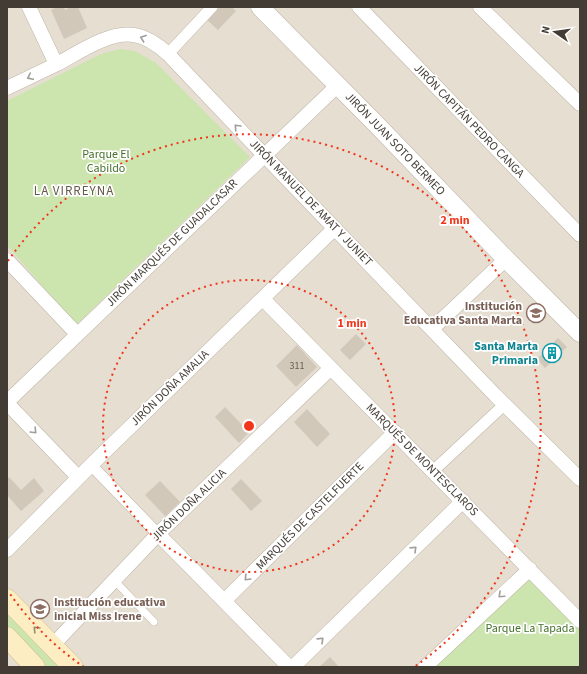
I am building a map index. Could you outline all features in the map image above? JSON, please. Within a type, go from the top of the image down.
[{"type":"main road","points":[[7,599],[73,667]]},
{"type":"main road","points":[[7,637],[35,667]]},
{"type":"street","points":[[29,7],[56,64]]},
{"type":"street","points":[[168,54],[212,7]]},
{"type":"street","name":"JIRÓN JUAN SOTO BERMEO","points":[[260,7],[338,85],[506,260],[579,330]]},
{"type":"street","name":"JIRÓN CAPITÁN PEDRO CANGA","points":[[359,7],[580,235]]},
{"type":"street","points":[[480,7],[580,104]]},
{"type":"street","name":"JIRÓN MANUEL DE AMAT Y JUNIET","points":[[7,88],[97,43],[122,35],[134,35],[146,38],[157,45],[168,54],[432,329],[580,479]]},
{"type":"street","name":"JIRÓN MARQUÉS DE GUADALCASAR","points":[[7,402],[338,85]]},
{"type":"street","name":"JIRÓN DOÑA AMALIA","points":[[7,550],[78,477],[335,228]]},
{"type":"street","points":[[7,260],[77,334]]},
{"type":"street","points":[[432,329],[506,260]]},
{"type":"street","name":"MARQUÉS DE MONTESCLAROS","points":[[263,299],[530,568],[580,621]]},
{"type":"street","name":"JIRÓN DOÑA ALICIA","points":[[52,646],[158,534],[331,368]]},
{"type":"street","points":[[7,402],[78,477]]},
{"type":"street","points":[[433,471],[505,404]]},
{"type":"street","name":"MARQUÉS DE CASTELFUERTE","points":[[225,600],[395,432]]},
{"type":"street","points":[[91,465],[289,667]]},
{"type":"street","points":[[293,667],[463,501]]},
{"type":"street","points":[[425,667],[530,568]]},
{"type":"lane","points":[[114,580],[154,622]]},
{"type":"shaded area","points":[[7,7],[580,7],[580,667],[7,667]]},
{"type":"green space","name":"Parque El Cabildo","points":[[120,49],[135,51],[156,63],[250,157],[76,325],[7,245],[7,101],[101,54]]},
{"type":"green space","name":"Parque La Tapada","points":[[531,575],[580,626],[580,667],[432,667]]},
{"type":"green space","points":[[7,604],[63,667],[43,667],[7,630]]},
{"type":"building","points":[[57,7],[64,7],[65,10],[71,7],[78,7],[87,28],[64,39],[51,10]]},
{"type":"building","points":[[220,7],[232,7],[236,11],[218,30],[207,20]]},
{"type":"building","points":[[356,334],[366,344],[350,360],[340,350]]},
{"type":"building","name":"Santa Marta Primaria","points":[[558,338],[567,347],[545,368],[537,359]]},
{"type":"building","points":[[297,345],[317,367],[296,387],[276,366]]},
{"type":"building","points":[[225,407],[249,432],[239,443],[215,417]]},
{"type":"building","points":[[307,409],[330,434],[317,447],[294,422]]},
{"type":"building","points":[[9,477],[21,490],[34,478],[44,491],[21,511],[7,495],[7,479]]},
{"type":"building","points":[[241,479],[262,501],[251,511],[231,489]]},
{"type":"building","points":[[160,481],[180,502],[165,516],[145,495]]},
{"type":"building","points":[[330,657],[339,667],[319,667]]},
{"type":"place","name":"Institución Educativa Santa Marta","points":[[536,313]]},
{"type":"place","name":"Santa Marta Primaria","points":[[552,353]]},
{"type":"place","name":"Institución educativa inicial Miss Irene","points":[[40,609]]},
{"type":"district","name":"LA VIRREYNA","points":[[74,191]]}]
